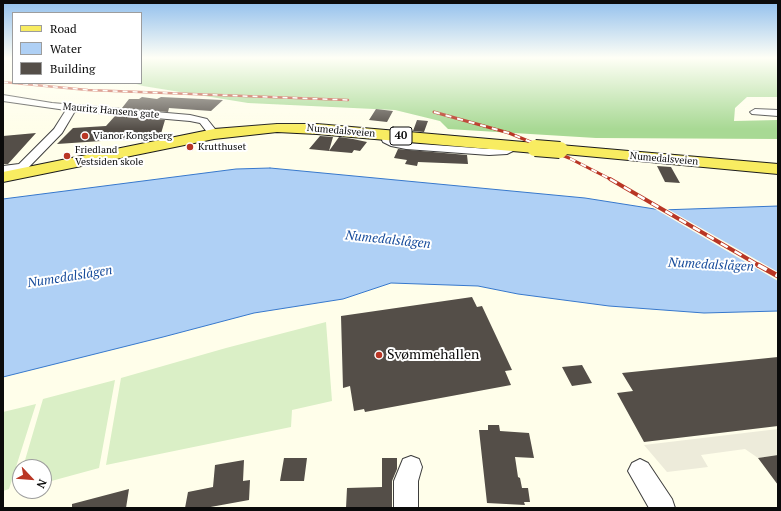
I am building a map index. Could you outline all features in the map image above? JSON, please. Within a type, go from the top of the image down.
[{"type":"main road","name":"Numedalsveien","points":[[3,177],[214,134],[288,128],[389,135],[778,169]]},
{"type":"street","name":"Mauritz Hansens gate","points":[[3,98],[73,108],[190,118],[203,121],[214,134]]},
{"type":"street","points":[[3,170],[23,167],[58,131],[73,108]]},
{"type":"street","points":[[755,112],[778,114]]},
{"type":"street","points":[[389,135],[387,140],[395,144],[406,146],[489,152],[507,151]]},
{"type":"street","points":[[406,508],[406,481],[411,467]]},
{"type":"street","points":[[640,471],[663,508]]},
{"type":"green space","points":[[142,82],[778,82],[778,97],[747,97],[735,108],[734,121],[778,120],[778,139],[596,138],[448,129],[440,121],[395,110],[248,103],[136,84],[142,84]]},
{"type":"green space","points":[[326,322],[332,401],[292,410],[291,427],[106,465],[121,378],[226,348]]},
{"type":"green space","points":[[115,380],[99,468],[52,481],[52,459],[25,459],[43,399]]},
{"type":"green space","points":[[36,404],[19,459],[12,459],[12,480],[9,489],[3,491],[3,412]]},
{"type":"shaded area","points":[[778,429],[778,455],[758,458],[745,449],[701,455],[708,467],[667,472],[644,445]]},
{"type":"water","name":"Numedalslågen","points":[[270,168],[585,198],[661,210],[778,206],[778,311],[704,313],[609,306],[518,294],[478,286],[391,283],[343,299],[254,313],[3,377],[3,199],[236,169]]},
{"type":"pier","points":[[650,206],[666,208],[778,272],[778,281]]},
{"type":"building","points":[[142,97],[157,99],[161,97],[223,100],[211,111],[169,108],[168,112],[122,108],[129,99],[139,99]]},
{"type":"building","points":[[376,109],[393,111],[387,122],[369,120]]},
{"type":"building","points":[[115,116],[165,120],[160,137],[57,144],[73,128],[106,126]]},
{"type":"building","points":[[417,120],[428,121],[424,132],[413,131]]},
{"type":"building","points":[[36,133],[8,164],[3,164],[3,136]]},
{"type":"building","points":[[320,136],[333,137],[329,151],[309,149]]},
{"type":"building","points":[[339,137],[367,142],[360,151],[354,150],[352,153],[329,151]]},
{"type":"building","points":[[398,149],[467,155],[468,164],[418,162],[417,166],[405,164],[407,160],[394,158]]},
{"type":"building","points":[[657,166],[671,167],[680,183],[665,182]]},
{"type":"building","points":[[472,297],[477,307],[482,306],[512,370],[505,371],[511,385],[365,412],[364,409],[354,411],[350,386],[343,388],[341,316]]},
{"type":"building","points":[[778,357],[778,426],[644,442],[617,393],[633,391],[622,373]]},
{"type":"building","points":[[582,365],[592,383],[572,386],[562,367]]},
{"type":"building","points":[[488,425],[499,425],[500,431],[529,433],[534,458],[515,457],[518,477],[520,478],[522,488],[528,488],[530,502],[524,502],[525,505],[487,503],[479,430],[488,430]]},
{"type":"building","points":[[778,455],[778,485],[758,458]]},
{"type":"building","points":[[284,458],[307,458],[304,481],[280,481]]},
{"type":"building","points":[[382,458],[397,458],[397,469],[392,481],[392,508],[346,508],[347,488],[382,487]]},
{"type":"building","points":[[244,460],[243,481],[250,480],[249,500],[205,508],[185,508],[188,492],[213,487],[215,465]]},
{"type":"building","points":[[129,489],[126,508],[72,508],[72,504]]},
{"type":"railway","points":[[3,82],[12,83]]},
{"type":"railway","points":[[24,84],[88,90],[348,100]]},
{"type":"railway","points":[[434,112],[509,133],[569,158],[612,180]]},
{"type":"railway","points":[[610,179],[760,266]]},
{"type":"railway","points":[[758,265],[778,276]]},
{"type":"place","name":"Vianor Kongsberg","points":[[85,136]]},
{"type":"place","name":"Krutthuset","points":[[190,147]]},
{"type":"place","name":"Friedland Vestsiden skole","points":[[67,156]]},
{"type":"place","name":"Svømmehallen","points":[[379,355]]}]
